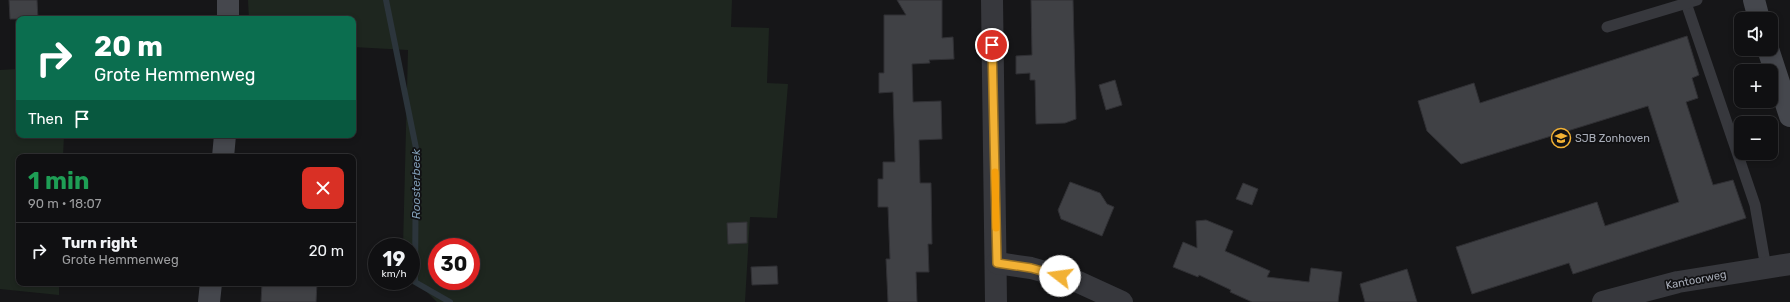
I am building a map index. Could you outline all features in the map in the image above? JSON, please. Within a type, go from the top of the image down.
[{"type":"street","points":[[228,0],[228,16]]},
{"type":"street","points":[[992,0],[997,263],[996,302]]},
{"type":"street","points":[[1754,0],[1757,12]]},
{"type":"street","points":[[1770,56],[1790,116]]},
{"type":"street","points":[[223,154],[225,138]]},
{"type":"street","points":[[997,263],[1031,268],[1074,280],[1122,302]]},
{"type":"street","name":"Kantoorweg","points":[[1603,302],[1678,282],[1790,264]]},
{"type":"street","points":[[209,302],[211,286]]},
{"type":"lane","points":[[1607,27],[1686,2],[1697,0]]},
{"type":"lane","points":[[1686,2],[1755,205],[1766,268]]},
{"type":"shaded area","points":[[248,0],[732,0],[731,27],[769,28],[767,83],[788,84],[777,218],[750,217],[745,302],[437,302],[420,285],[420,238],[403,238],[408,50],[356,47],[356,16],[249,16]]},
{"type":"shaded area","points":[[16,69],[16,138],[64,138],[63,154],[16,154],[16,286],[59,286],[59,295],[0,289],[0,70]]},
{"type":"building","points":[[9,0],[37,0],[38,16],[16,16],[16,19],[10,19]]},
{"type":"building","points":[[897,0],[942,0],[942,38],[953,37],[954,59],[929,60],[930,63],[912,64],[913,102],[941,101],[942,139],[919,140],[920,183],[931,183],[932,244],[928,244],[929,272],[916,272],[917,302],[888,302],[886,259],[890,259],[888,207],[878,207],[878,179],[883,179],[883,162],[895,162],[893,92],[879,93],[879,73],[884,73],[884,15],[906,15]]},
{"type":"building","points":[[1031,0],[1073,0],[1076,119],[1065,123],[1036,124],[1035,80],[1030,80],[1030,73],[1016,74],[1016,56],[1032,55]]},
{"type":"building","points":[[1687,36],[1699,75],[1692,78],[1698,98],[1686,102],[1713,185],[1733,180],[1746,218],[1573,274],[1569,263],[1472,294],[1456,247],[1597,202],[1605,226],[1679,202],[1648,106],[1461,164],[1427,131],[1418,101],[1474,83],[1480,103]]},
{"type":"building","points":[[1115,80],[1122,105],[1106,110],[1099,85]]},
{"type":"building","points":[[1070,182],[1100,193],[1107,204],[1114,207],[1102,236],[1061,219],[1058,210]]},
{"type":"building","points":[[1243,183],[1258,189],[1252,205],[1236,199]]},
{"type":"building","points":[[1206,220],[1233,231],[1225,251],[1270,271],[1267,277],[1309,282],[1311,268],[1342,272],[1338,302],[1252,302],[1199,275],[1198,277],[1173,267],[1183,242],[1197,248],[1196,221]]},
{"type":"building","points":[[747,222],[747,243],[728,244],[727,223]]},
{"type":"building","points":[[777,266],[778,284],[752,285],[751,267]]},
{"type":"building","points":[[1407,269],[1417,302],[1365,302],[1360,284]]},
{"type":"building","points":[[262,286],[317,286],[316,302],[261,302]]},
{"type":"waterway","name":"Roosterbeek","points":[[386,0],[416,148],[415,282],[450,302]]},
{"type":"slow traffic","points":[[995,172],[996,228]]},
{"type":"place","name":"SJB Zonhoven","points":[[1561,138]]},
{"type":"route","points":[[992,45],[997,263],[1031,268],[1060,276]]}]
